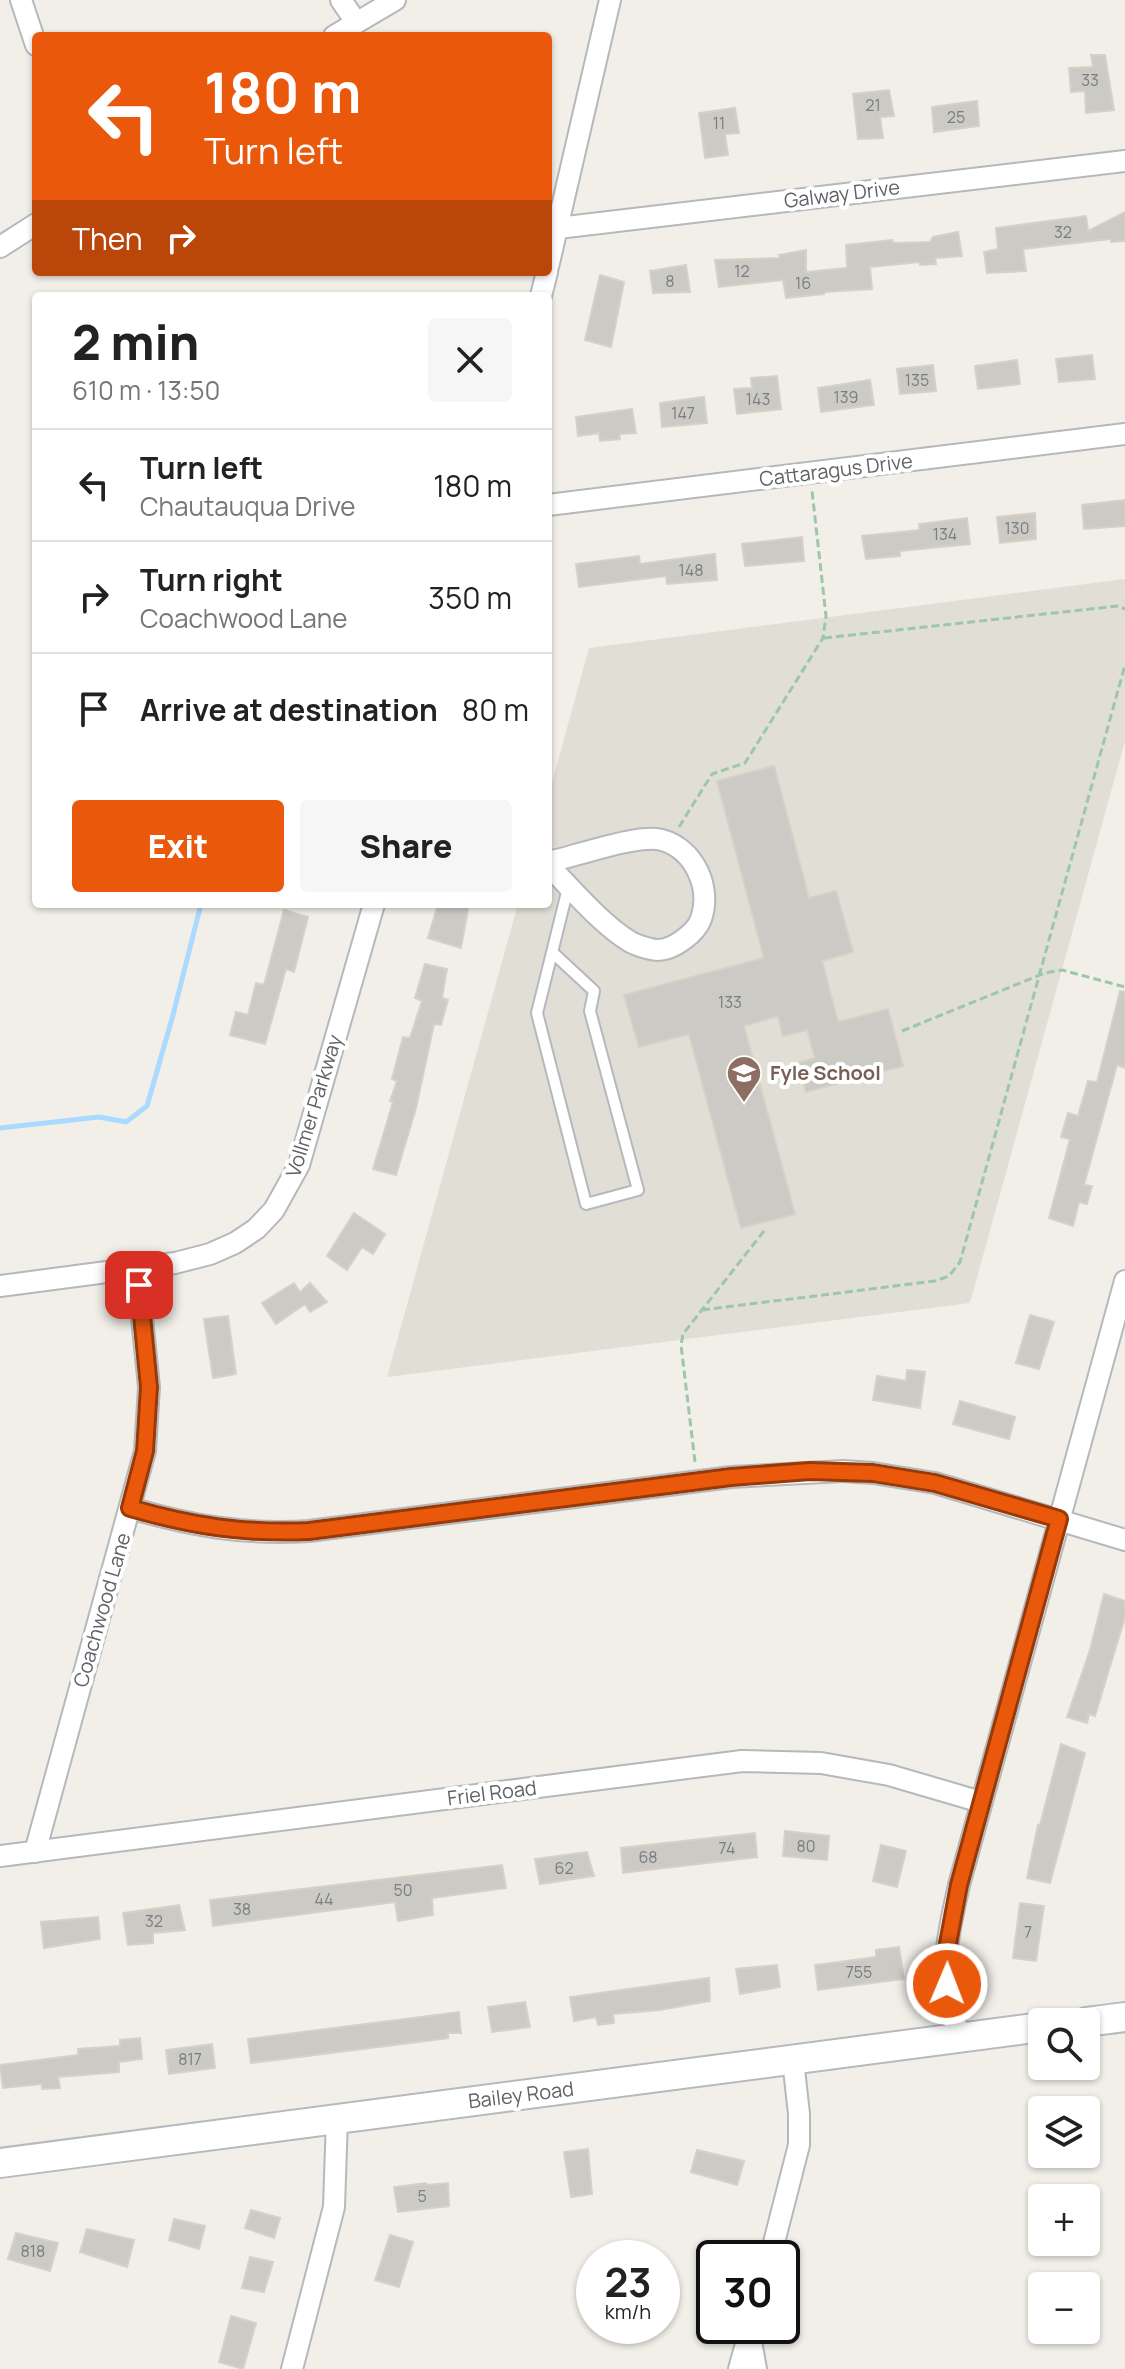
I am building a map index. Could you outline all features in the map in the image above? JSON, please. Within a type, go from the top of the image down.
[{"type":"street","points":[[21,0],[32,35]]},
{"type":"street","points":[[341,0],[356,22]]},
{"type":"street","points":[[340,32],[395,0]]},
{"type":"street","points":[[552,251],[610,0]]},
{"type":"street","name":"Galway Drive","points":[[558,228],[1125,161]]},
{"type":"street","points":[[0,247],[32,227]]},
{"type":"street","name":"Cattaragus Drive","points":[[552,505],[1125,434]]},
{"type":"street","points":[[552,863],[634,840],[660,839],[684,851],[697,866],[703,893],[701,920],[684,939],[658,950],[630,942],[552,868]]},
{"type":"street","name":"Vollmer Parkway","points":[[0,1286],[137,1269],[210,1254],[256,1229],[288,1189],[307,1142],[373,908]]},
{"type":"street","name":"Coachwood Lane","points":[[35,1852],[145,1451],[149,1387],[137,1269]]},
{"type":"street","points":[[963,2037],[951,2015],[946,1954],[959,1885],[1125,1281]]},
{"type":"street","points":[[130,1508],[220,1530],[278,1533],[697,1481],[810,1471],[873,1473],[935,1483],[1125,1540]]},
{"type":"street","name":"Friel Road","points":[[0,1856],[742,1761],[821,1763],[889,1775],[981,1802]]},
{"type":"street","points":[[1100,2020],[1125,2017]]},
{"type":"street","name":"Bailey Road","points":[[0,2163],[1028,2029]]},
{"type":"street","points":[[775,2240],[799,2145],[793,2060]]},
{"type":"street","points":[[292,2369],[334,2207],[337,2118]]},
{"type":"street","points":[[739,2369],[746,2344]]},
{"type":"street","points":[[752,2344],[756,2369]]},
{"type":"lane","points":[[552,952],[594,991],[590,1011],[638,1190],[586,1204],[537,1013],[552,952],[569,886]]},
{"type":"path","points":[[679,827],[712,774],[745,763],[823,638],[826,616],[812,491]]},
{"type":"path","points":[[823,638],[1118,606],[1125,609]]},
{"type":"path","points":[[702,1310],[935,1281],[949,1276],[960,1262],[1125,665]]},
{"type":"path","points":[[902,1031],[1042,974],[1062,970],[1125,987]]},
{"type":"path","points":[[697,1481],[681,1345],[683,1334],[764,1231]]},
{"type":"shaded area","name":"Fyle School","points":[[1125,579],[1125,741],[970,1303],[387,1377],[517,908],[552,908],[552,782],[589,648]]},
{"type":"building","points":[[1091,55],[1105,55],[1114,110],[1086,113],[1085,91],[1071,92],[1069,68],[1093,67]]},
{"type":"building","points":[[889,90],[894,116],[880,117],[883,138],[858,139],[853,94]]},
{"type":"building","points":[[977,101],[979,126],[934,132],[932,107]]},
{"type":"building","points":[[735,108],[739,133],[725,134],[728,155],[705,158],[699,113]]},
{"type":"building","points":[[1125,212],[1125,241],[1111,242],[1111,239],[1023,249],[1026,271],[987,273],[984,252],[998,249],[996,228],[1086,216],[1088,231]]},
{"type":"building","points":[[958,232],[962,256],[935,258],[936,264],[920,265],[920,262],[870,267],[872,289],[786,298],[783,280],[719,287],[715,260],[780,258],[779,255],[806,250],[806,272],[847,268],[846,245],[892,240],[893,243],[930,242],[933,237]]},
{"type":"building","points":[[686,265],[690,292],[653,293],[650,271]]},
{"type":"building","points":[[600,275],[624,282],[611,347],[585,340]]},
{"type":"building","points":[[1092,355],[1095,379],[1059,382],[1056,359]]},
{"type":"building","points":[[1017,360],[1020,384],[978,389],[975,366]]},
{"type":"building","points":[[933,365],[936,391],[900,394],[897,369]]},
{"type":"building","points":[[777,376],[781,409],[737,414],[734,389],[752,388],[751,378]]},
{"type":"building","points":[[870,380],[874,405],[821,412],[818,388]]},
{"type":"building","points":[[704,397],[707,423],[662,427],[660,403]]},
{"type":"building","points":[[632,409],[636,433],[619,434],[620,439],[600,441],[599,433],[578,436],[576,417]]},
{"type":"building","points":[[1125,500],[1125,526],[1084,529],[1082,505]]},
{"type":"building","points":[[1035,513],[1036,539],[1000,543],[997,517]]},
{"type":"building","points":[[967,518],[970,544],[900,551],[900,556],[866,559],[862,536],[920,530],[919,524]]},
{"type":"building","points":[[802,537],[804,561],[745,566],[742,544]]},
{"type":"building","points":[[715,554],[717,580],[667,584],[666,576],[579,587],[576,564],[639,556],[640,564]]},
{"type":"building","points":[[774,766],[809,898],[836,891],[853,952],[822,961],[838,1022],[888,1009],[903,1066],[806,1092],[798,1063],[815,1058],[807,1030],[783,1036],[778,1016],[744,1026],[795,1214],[741,1228],[689,1034],[639,1047],[624,995],[764,958],[717,781]]},
{"type":"building","points":[[437,908],[468,908],[461,948],[428,938]]},
{"type":"building","points":[[284,910],[308,917],[294,972],[286,969],[265,1044],[230,1035],[236,1012],[248,1015],[256,983],[264,985]]},
{"type":"building","points":[[425,964],[447,969],[442,998],[448,1000],[441,1025],[434,1024],[416,1108],[396,1175],[373,1169],[393,1102],[390,1101],[397,1081],[392,1079],[403,1037],[410,1038],[422,1001],[415,998]]},
{"type":"building","points":[[1120,991],[1125,992],[1125,1068],[1117,1065],[1084,1185],[1092,1186],[1087,1204],[1079,1202],[1073,1226],[1049,1218],[1070,1139],[1061,1137],[1068,1113],[1078,1116],[1088,1081],[1097,1082]]},
{"type":"building","points":[[354,1213],[385,1234],[373,1254],[362,1247],[347,1270],[327,1256]]},
{"type":"building","points":[[294,1283],[300,1292],[310,1283],[327,1302],[310,1312],[305,1304],[276,1324],[262,1303]]},
{"type":"building","points":[[1030,1315],[1054,1322],[1039,1369],[1016,1363]]},
{"type":"building","points":[[228,1316],[236,1374],[213,1378],[204,1319]]},
{"type":"building","points":[[907,1370],[925,1372],[920,1408],[873,1400],[877,1376],[906,1381]]},
{"type":"building","points":[[960,1401],[1015,1417],[1009,1439],[953,1424]]},
{"type":"building","points":[[1104,1594],[1125,1601],[1125,1617],[1095,1716],[1089,1714],[1087,1723],[1067,1717],[1090,1650]]},
{"type":"building","points":[[1061,1744],[1085,1753],[1050,1883],[1027,1878]]},
{"type":"building","points":[[785,1831],[829,1836],[827,1860],[783,1856]]},
{"type":"building","points":[[755,1833],[757,1857],[623,1873],[621,1848]]},
{"type":"building","points":[[881,1845],[906,1851],[897,1887],[873,1881]]},
{"type":"building","points":[[587,1852],[594,1876],[540,1884],[535,1859]]},
{"type":"building","points":[[502,1865],[506,1888],[432,1898],[433,1915],[398,1921],[395,1902],[213,1926],[210,1900]]},
{"type":"building","points":[[1020,1903],[1044,1906],[1036,1961],[1013,1958]]},
{"type":"building","points":[[179,1905],[185,1930],[153,1933],[153,1943],[128,1945],[123,1913]]},
{"type":"building","points":[[98,1917],[100,1939],[44,1948],[41,1922]]},
{"type":"building","points":[[899,1947],[904,1979],[818,1990],[815,1965],[876,1957],[876,1950]]},
{"type":"building","points":[[777,1965],[780,1987],[740,1994],[736,1969]]},
{"type":"building","points":[[709,1978],[710,2001],[613,2014],[614,2023],[598,2025],[596,2017],[574,2021],[570,1997]]},
{"type":"building","points":[[525,2002],[530,2027],[492,2032],[488,2007]]},
{"type":"building","points":[[459,2012],[461,2033],[448,2033],[448,2038],[251,2063],[248,2039]]},
{"type":"building","points":[[140,2038],[142,2059],[119,2062],[119,2072],[58,2077],[60,2088],[42,2089],[42,2084],[3,2088],[0,2065],[78,2055],[78,2049],[120,2046],[120,2040]]},
{"type":"building","points":[[212,2044],[215,2068],[169,2074],[166,2050]]},
{"type":"building","points":[[588,2149],[592,2194],[571,2197],[564,2152]]},
{"type":"building","points":[[697,2150],[744,2161],[737,2185],[691,2172]]},
{"type":"building","points":[[448,2183],[449,2206],[398,2212],[394,2187]]},
{"type":"building","points":[[251,2210],[280,2218],[274,2238],[245,2228]]},
{"type":"building","points":[[174,2219],[205,2226],[199,2249],[169,2240]]},
{"type":"building","points":[[87,2229],[134,2240],[127,2267],[80,2252]]},
{"type":"building","points":[[16,2233],[58,2243],[50,2271],[8,2259]]},
{"type":"building","points":[[390,2235],[413,2242],[399,2287],[375,2280]]},
{"type":"building","points":[[250,2257],[273,2262],[264,2292],[242,2288]]},
{"type":"building","points":[[231,2316],[256,2323],[243,2369],[219,2362]]},
{"type":"waterway","points":[[0,1128],[99,1117],[126,1122],[147,1106],[200,908]]},
{"type":"place","name":"Fyle School","points":[[744,1104]]},
{"type":"route","points":[[139,1285],[149,1387],[145,1451],[130,1508],[179,1522],[246,1532],[309,1531],[731,1477],[810,1471],[904,1477],[1059,1519],[959,1885],[946,1954],[947,1984]]}]
